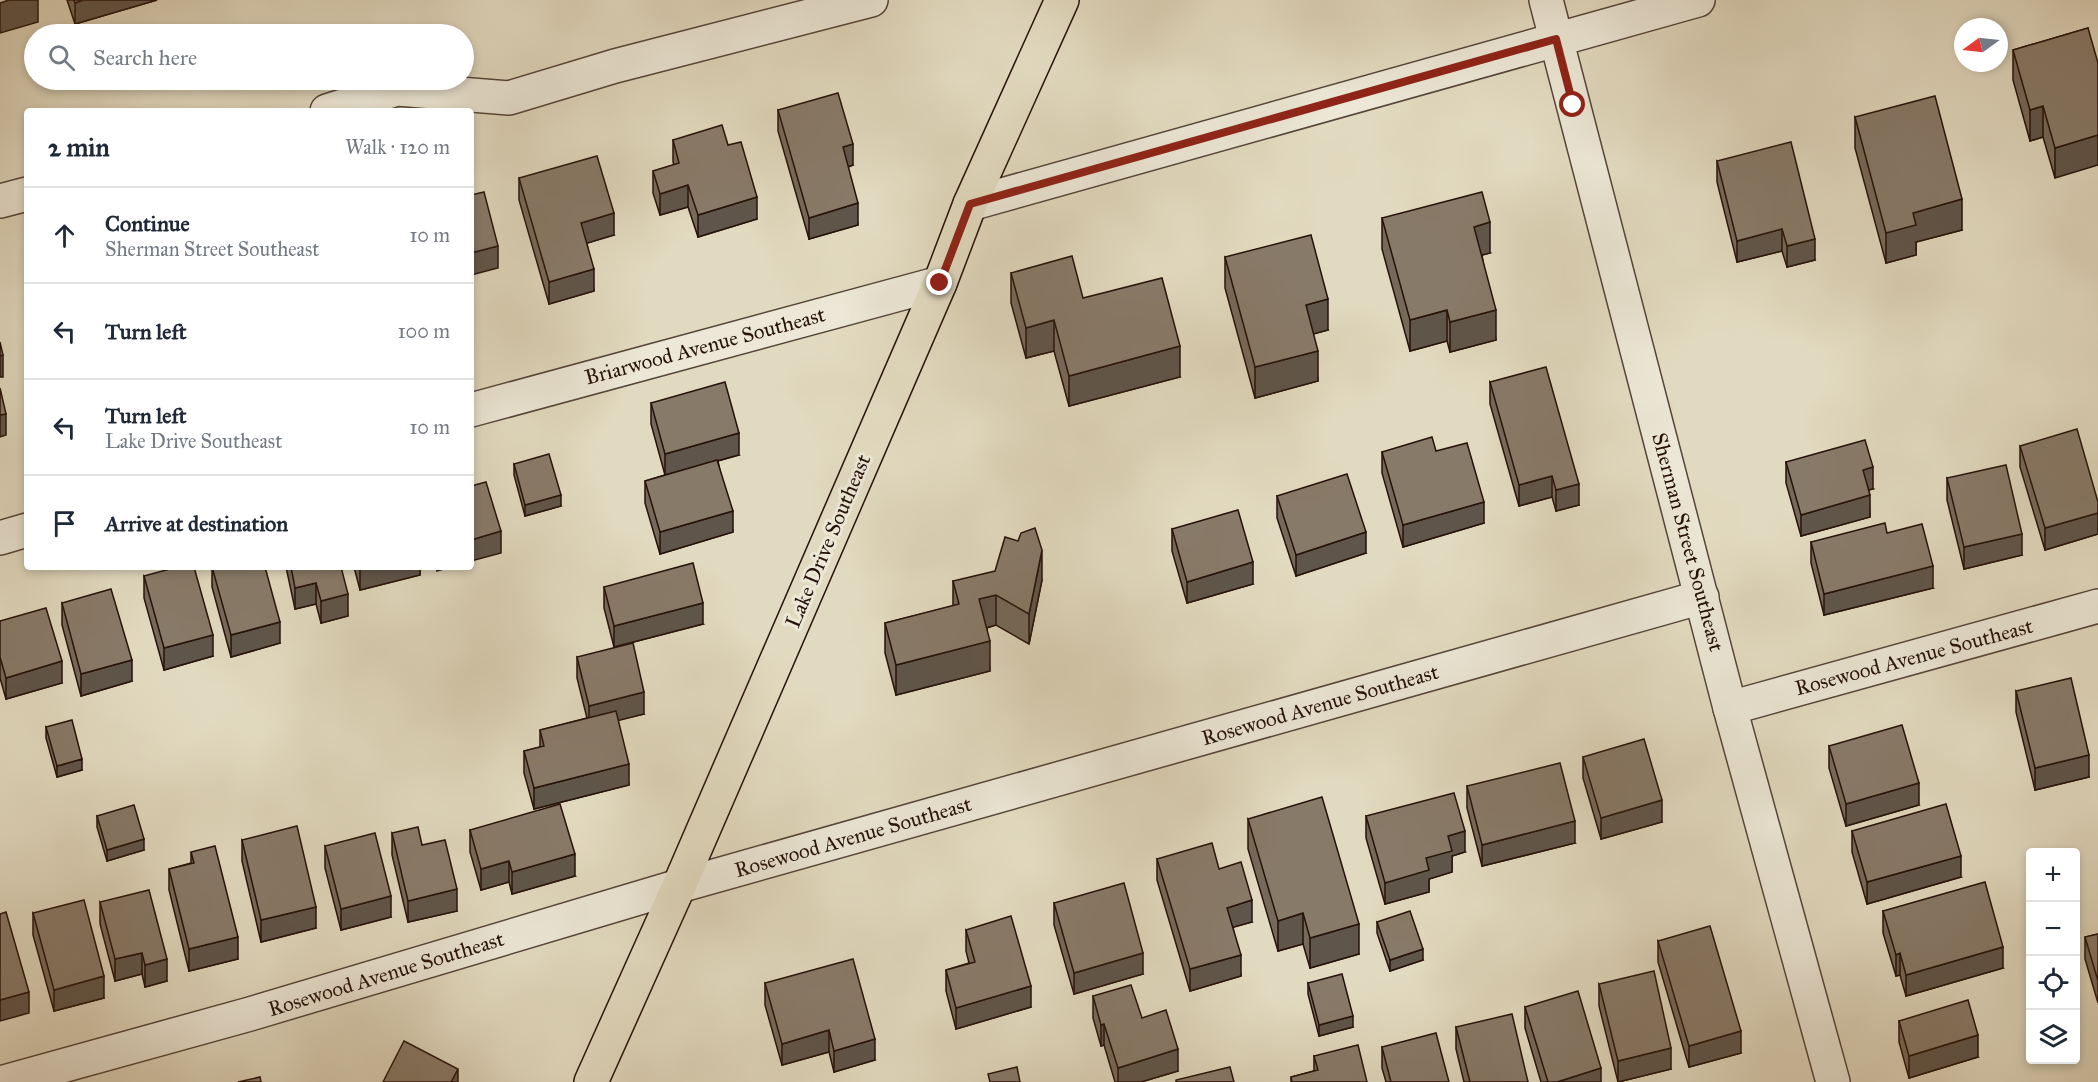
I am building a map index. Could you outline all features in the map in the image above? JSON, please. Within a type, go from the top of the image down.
[{"type":"main road","name":"Lake Drive Southeast","points":[[591,1082],[679,886],[940,283],[970,204],[1062,0]]},
{"type":"street","points":[[409,90],[509,98],[626,63],[871,0]]},
{"type":"street","name":"Sherman Street Southeast","points":[[1546,0],[1730,708],[1833,1082]]},
{"type":"street","points":[[970,204],[1698,0]]},
{"type":"street","points":[[337,108],[394,90]]},
{"type":"street","points":[[0,201],[24,195]]},
{"type":"street","name":"Briarwood Avenue Southeast","points":[[474,409],[940,283]]},
{"type":"street","points":[[0,538],[24,531]]},
{"type":"street","name":"Rosewood Avenue Southeast","points":[[4,1082],[250,1014],[679,886],[1702,597]]},
{"type":"street","name":"Rosewood Avenue Southeast","points":[[1730,708],[2098,606]]},
{"type":"building","points":[[2088,28],[2098,63],[2098,135],[2055,148],[2043,106],[2030,110],[2013,50]]},
{"type":"building","points":[[838,93],[853,144],[843,147],[858,203],[809,218],[778,110]]},
{"type":"building","points":[[1935,96],[1962,199],[1913,213],[1916,225],[1886,233],[1855,117]]},
{"type":"building","points":[[722,125],[728,145],[741,142],[757,197],[698,215],[688,185],[660,194],[653,171],[679,163],[673,140]]},
{"type":"building","points":[[1791,142],[1815,239],[1787,246],[1782,229],[1737,241],[1717,161]]},
{"type":"building","points":[[597,156],[614,213],[581,223],[594,269],[549,282],[519,178]]},
{"type":"building","points":[[484,192],[498,246],[474,252],[474,194]]},
{"type":"building","points":[[1482,192],[1490,222],[1474,227],[1496,310],[1450,322],[1447,310],[1410,320],[1382,218]]},
{"type":"building","points":[[1311,235],[1328,299],[1306,305],[1318,351],[1255,367],[1225,257]]},
{"type":"building","points":[[1072,256],[1083,298],[1162,278],[1180,346],[1069,376],[1054,320],[1026,328],[1011,273]]},
{"type":"building","points":[[1546,367],[1579,484],[1556,490],[1552,476],[1519,485],[1490,382]]},
{"type":"building","points":[[725,382],[739,433],[665,454],[651,403]]},
{"type":"building","points":[[0,388],[6,414],[0,415]]},
{"type":"building","points":[[2077,429],[2098,502],[2098,513],[2045,528],[2020,446]]},
{"type":"building","points":[[1432,437],[1436,451],[1467,443],[1484,502],[1403,525],[1382,452]]},
{"type":"building","points":[[1865,440],[1873,467],[1863,470],[1870,495],[1801,515],[1786,462]]},
{"type":"building","points":[[549,454],[561,495],[525,505],[514,464]]},
{"type":"building","points":[[717,460],[733,511],[660,532],[645,481]]},
{"type":"building","points":[[2006,465],[2022,534],[1964,547],[1947,478]]},
{"type":"building","points":[[1347,474],[1366,532],[1296,555],[1277,496]]},
{"type":"building","points":[[486,482],[501,531],[474,539],[474,485]]},
{"type":"building","points":[[1238,510],[1253,562],[1187,582],[1172,529]]},
{"type":"building","points":[[1885,523],[1887,533],[1922,524],[1933,566],[1824,594],[1811,542]]},
{"type":"building","points":[[1035,528],[1042,550],[1029,614],[996,595],[979,599],[990,641],[896,665],[885,623],[959,604],[953,581],[995,571],[1005,537],[1018,541],[1021,533]]},
{"type":"building","points":[[693,563],[703,603],[614,626],[604,587]]},
{"type":"building","points":[[166,570],[195,570],[213,635],[164,648],[144,576]]},
{"type":"building","points":[[213,570],[266,570],[280,622],[231,635]]},
{"type":"building","points":[[292,570],[342,570],[348,594],[321,601],[316,583],[295,588]]},
{"type":"building","points":[[111,589],[132,660],[81,674],[62,603]]},
{"type":"building","points":[[46,608],[62,661],[6,678],[0,657],[0,621]]},
{"type":"building","points":[[633,643],[644,692],[589,706],[577,657]]},
{"type":"building","points":[[2071,678],[2089,755],[2035,768],[2016,691]]},
{"type":"building","points":[[616,711],[629,764],[534,788],[524,751],[544,746],[540,730]]},
{"type":"building","points":[[72,720],[82,759],[57,766],[46,727]]},
{"type":"building","points":[[1902,725],[1919,783],[1846,804],[1829,746]]},
{"type":"building","points":[[1644,739],[1662,800],[1601,818],[1583,757]]},
{"type":"building","points":[[1560,763],[1575,821],[1482,845],[1467,786]]},
{"type":"building","points":[[1454,793],[1465,831],[1448,836],[1452,851],[1426,858],[1429,870],[1385,883],[1366,816]]},
{"type":"building","points":[[1322,797],[1359,924],[1310,938],[1303,913],[1278,921],[1248,819]]},
{"type":"building","points":[[560,804],[575,854],[512,872],[509,861],[481,869],[470,830]]},
{"type":"building","points":[[1946,804],[1961,856],[1867,882],[1852,831]]},
{"type":"building","points":[[134,805],[144,839],[107,850],[97,816]]},
{"type":"building","points":[[297,826],[316,907],[261,920],[242,840]]},
{"type":"building","points":[[418,827],[422,845],[445,840],[457,889],[408,901],[392,833]]},
{"type":"building","points":[[375,833],[391,896],[341,909],[325,846]]},
{"type":"building","points":[[1212,843],[1219,869],[1241,862],[1252,900],[1227,908],[1241,955],[1190,969],[1157,859]]},
{"type":"building","points":[[215,846],[238,937],[189,949],[169,869],[194,863],[191,852]]},
{"type":"building","points":[[1985,882],[2003,947],[1906,975],[1900,953],[1896,955],[1883,911]]},
{"type":"building","points":[[1124,883],[1143,953],[1074,973],[1054,903]]},
{"type":"building","points":[[149,890],[167,959],[145,965],[142,953],[115,959],[100,902]]},
{"type":"building","points":[[84,900],[104,976],[54,990],[33,913]]},
{"type":"building","points":[[1410,911],[1423,949],[1390,960],[1377,922]]},
{"type":"building","points":[[6,912],[29,992],[0,1000],[0,914]]},
{"type":"building","points":[[1011,916],[1031,986],[956,1008],[946,970],[975,962],[966,930]]},
{"type":"building","points":[[1710,926],[1741,1031],[1689,1046],[1658,941]]},
{"type":"building","points":[[2098,934],[2098,981],[2085,937]]},
{"type":"building","points":[[853,959],[875,1039],[834,1051],[829,1030],[782,1044],[765,983]]},
{"type":"building","points":[[1654,971],[1671,1048],[1618,1061],[1599,984]]},
{"type":"building","points":[[1342,974],[1353,1016],[1319,1025],[1308,983]]},
{"type":"building","points":[[1131,985],[1142,1018],[1166,1010],[1178,1049],[1118,1068],[1104,1024],[1101,1025],[1093,996]]},
{"type":"building","points":[[1578,991],[1601,1068],[1557,1082],[1548,1082],[1525,1007]]},
{"type":"building","points":[[1968,1000],[1978,1035],[1909,1056],[1899,1021]]},
{"type":"building","points":[[1512,1014],[1528,1082],[1470,1082],[1456,1027]]},
{"type":"building","points":[[1436,1033],[1449,1082],[1391,1082],[1382,1047]]},
{"type":"building","points":[[404,1041],[458,1069],[451,1082],[383,1082]]},
{"type":"building","points":[[1358,1045],[1367,1082],[1292,1082],[1291,1077],[1318,1070],[1314,1056]]},
{"type":"building","points":[[1017,1067],[1020,1082],[990,1082],[988,1074]]},
{"type":"building","points":[[1230,1067],[1234,1082],[1176,1082],[1176,1080]]},
{"type":"building","points":[[260,1077],[261,1082],[238,1082]]},
{"type":"route","points":[[940,283],[970,204],[1556,39],[1573,105]]}]
